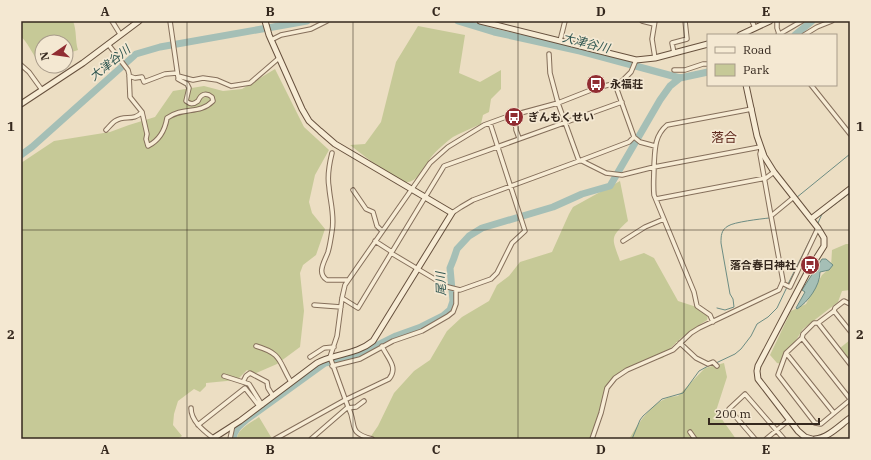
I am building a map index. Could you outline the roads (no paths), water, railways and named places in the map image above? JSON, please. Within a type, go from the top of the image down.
[{"type":"street","points":[[112,21],[120,34]]},
{"type":"street","points":[[21,104],[139,21]]},
{"type":"street","points":[[108,44],[126,66],[129,76],[130,97],[142,112],[148,146],[160,137],[165,128],[167,118],[171,115],[182,111],[205,107],[212,100],[212,96],[209,94],[203,94],[194,104],[186,101],[189,88],[187,84],[178,77],[170,21]]},
{"type":"street","points":[[265,21],[279,58],[309,121],[336,144],[452,213]]},
{"type":"street","points":[[270,37],[311,29],[327,21]]},
{"type":"street","points":[[480,21],[635,62],[707,44]]},
{"type":"street","points":[[560,42],[566,21]]},
{"type":"street","points":[[642,21],[655,23],[652,39],[656,58]]},
{"type":"street","points":[[674,53],[672,43],[687,39],[685,21]]},
{"type":"street","points":[[753,21],[755,28]]},
{"type":"street","points":[[742,34],[770,21]]},
{"type":"street","points":[[777,21],[778,34],[802,21]]},
{"type":"street","points":[[806,34],[817,27],[832,21]]},
{"type":"street","points":[[549,54],[550,72],[558,103],[579,161]]},
{"type":"street","points":[[129,76],[142,78],[144,82],[165,74],[193,80],[203,78],[217,80],[231,86],[250,82],[279,58]]},
{"type":"street","points":[[372,439],[362,436],[356,432],[330,358],[337,336],[343,291],[347,280],[374,241],[412,190],[430,162],[442,151],[477,129],[490,123],[558,103],[596,88],[615,84],[625,79],[631,72],[635,62]]},
{"type":"street","points":[[674,70],[685,70],[707,64]]},
{"type":"street","points":[[21,65],[29,72],[42,90]]},
{"type":"street","points":[[615,84],[634,138],[640,142],[655,146]]},
{"type":"street","points":[[746,86],[761,149],[774,172],[818,228],[824,238],[824,246],[807,272],[758,366],[758,378],[789,420],[805,437],[820,439],[850,418]]},
{"type":"street","points":[[812,86],[850,134]]},
{"type":"street","points":[[342,298],[358,308],[444,166],[622,102]]},
{"type":"street","points":[[713,322],[710,315],[698,306],[694,292],[656,199],[653,184],[655,146],[658,136],[667,125],[752,109]]},
{"type":"street","points":[[106,130],[120,119],[136,118],[142,112]]},
{"type":"street","points":[[513,116],[519,138]]},
{"type":"street","points":[[374,241],[448,287],[456,290],[478,285],[495,276],[512,243],[525,231],[512,186],[490,123]]},
{"type":"street","points":[[191,408],[192,416],[198,425],[212,439],[233,426],[317,363],[360,350],[373,341],[452,213],[468,202],[629,142],[634,138]]},
{"type":"street","points":[[579,161],[582,161],[601,171],[613,174],[622,174],[654,167],[761,149]]},
{"type":"street","points":[[592,439],[601,414],[607,388],[615,378],[627,370],[672,350],[691,333],[779,290],[783,281],[764,179],[760,154],[761,149]]},
{"type":"street","points":[[332,153],[329,163],[328,176],[333,229],[328,252],[321,272],[327,280],[347,280]]},
{"type":"street","points":[[656,199],[764,179],[774,172]]},
{"type":"street","points":[[811,219],[850,189]]},
{"type":"street","points":[[353,190],[366,209],[373,212],[377,226],[382,231]]},
{"type":"street","points":[[771,216],[794,197]]},
{"type":"street","points":[[623,241],[645,227],[664,219]]},
{"type":"street","points":[[782,283],[788,286],[818,228]]},
{"type":"street","points":[[332,365],[356,361],[382,346],[422,331],[451,315],[456,304],[456,290]]},
{"type":"street","points":[[802,338],[850,399],[821,424],[815,423],[778,375],[786,353],[802,338],[803,334],[814,323],[818,323],[844,301],[850,304]]},
{"type":"street","points":[[314,305],[341,307]]},
{"type":"street","points":[[834,311],[850,331]]},
{"type":"street","points":[[818,323],[850,364]]},
{"type":"street","points":[[680,343],[696,358],[708,364],[713,362],[717,366]]},
{"type":"street","points":[[256,346],[275,354],[291,382]]},
{"type":"street","points":[[274,439],[345,400],[390,378],[393,372],[393,364],[382,346]]},
{"type":"street","points":[[310,357],[324,348],[334,347]]},
{"type":"street","points":[[786,353],[834,413]]},
{"type":"street","points":[[243,382],[246,376],[250,373],[267,382],[268,388],[273,396]]},
{"type":"street","points":[[224,376],[248,384],[261,405]]},
{"type":"street","points":[[198,425],[245,388],[261,405]]},
{"type":"street","points":[[755,439],[728,409],[745,394],[778,430],[784,439]]},
{"type":"street","points":[[311,439],[348,408],[356,406],[364,401]]},
{"type":"street","points":[[766,439],[789,420]]},
{"type":"street","points":[[230,439],[233,426]]},
{"type":"street","points":[[690,432],[695,439]]},
{"type":"water","points":[[822,259],[826,259],[833,265],[829,270],[820,272],[818,283],[813,293],[797,309],[796,308],[805,292],[802,290]]},
{"type":"waterway","name":"大津谷川","points":[[21,155],[32,147],[136,54],[160,47],[307,21]]},
{"type":"waterway","name":"大津谷川","points":[[458,21],[494,32],[580,51],[680,78],[707,72]]},
{"type":"waterway","name":"大津谷川","points":[[796,34],[812,21]]},
{"type":"waterway","name":"尾川","points":[[233,439],[239,426],[246,420],[325,363],[354,357],[396,336],[421,327],[443,316],[450,310],[453,301],[450,268],[457,249],[469,236],[482,228],[553,207],[582,194],[610,186],[660,100],[670,86],[680,78]]},
{"type":"waterway","points":[[796,198],[850,154]]},
{"type":"waterway","points":[[818,223],[822,214],[850,193]]},
{"type":"waterway","points":[[717,308],[725,310],[734,307],[733,299],[730,294],[721,243],[723,231],[728,226],[736,223],[769,218]]},
{"type":"waterway","points":[[788,284],[816,228]]},
{"type":"waterway","points":[[716,363],[735,354],[741,349],[751,336],[757,324],[768,317],[777,308],[787,287]]},
{"type":"waterway","points":[[632,439],[643,416],[662,399],[683,393],[699,371],[710,365]]},
{"type":"place","name":"永福荘","points":[[596,84]]},
{"type":"place","name":"ぎんもくせい","points":[[514,117]]},
{"type":"place","name":"落合春日神社","points":[[810,265]]},
{"type":"district","name":"落合","points":[[724,137]]}]
